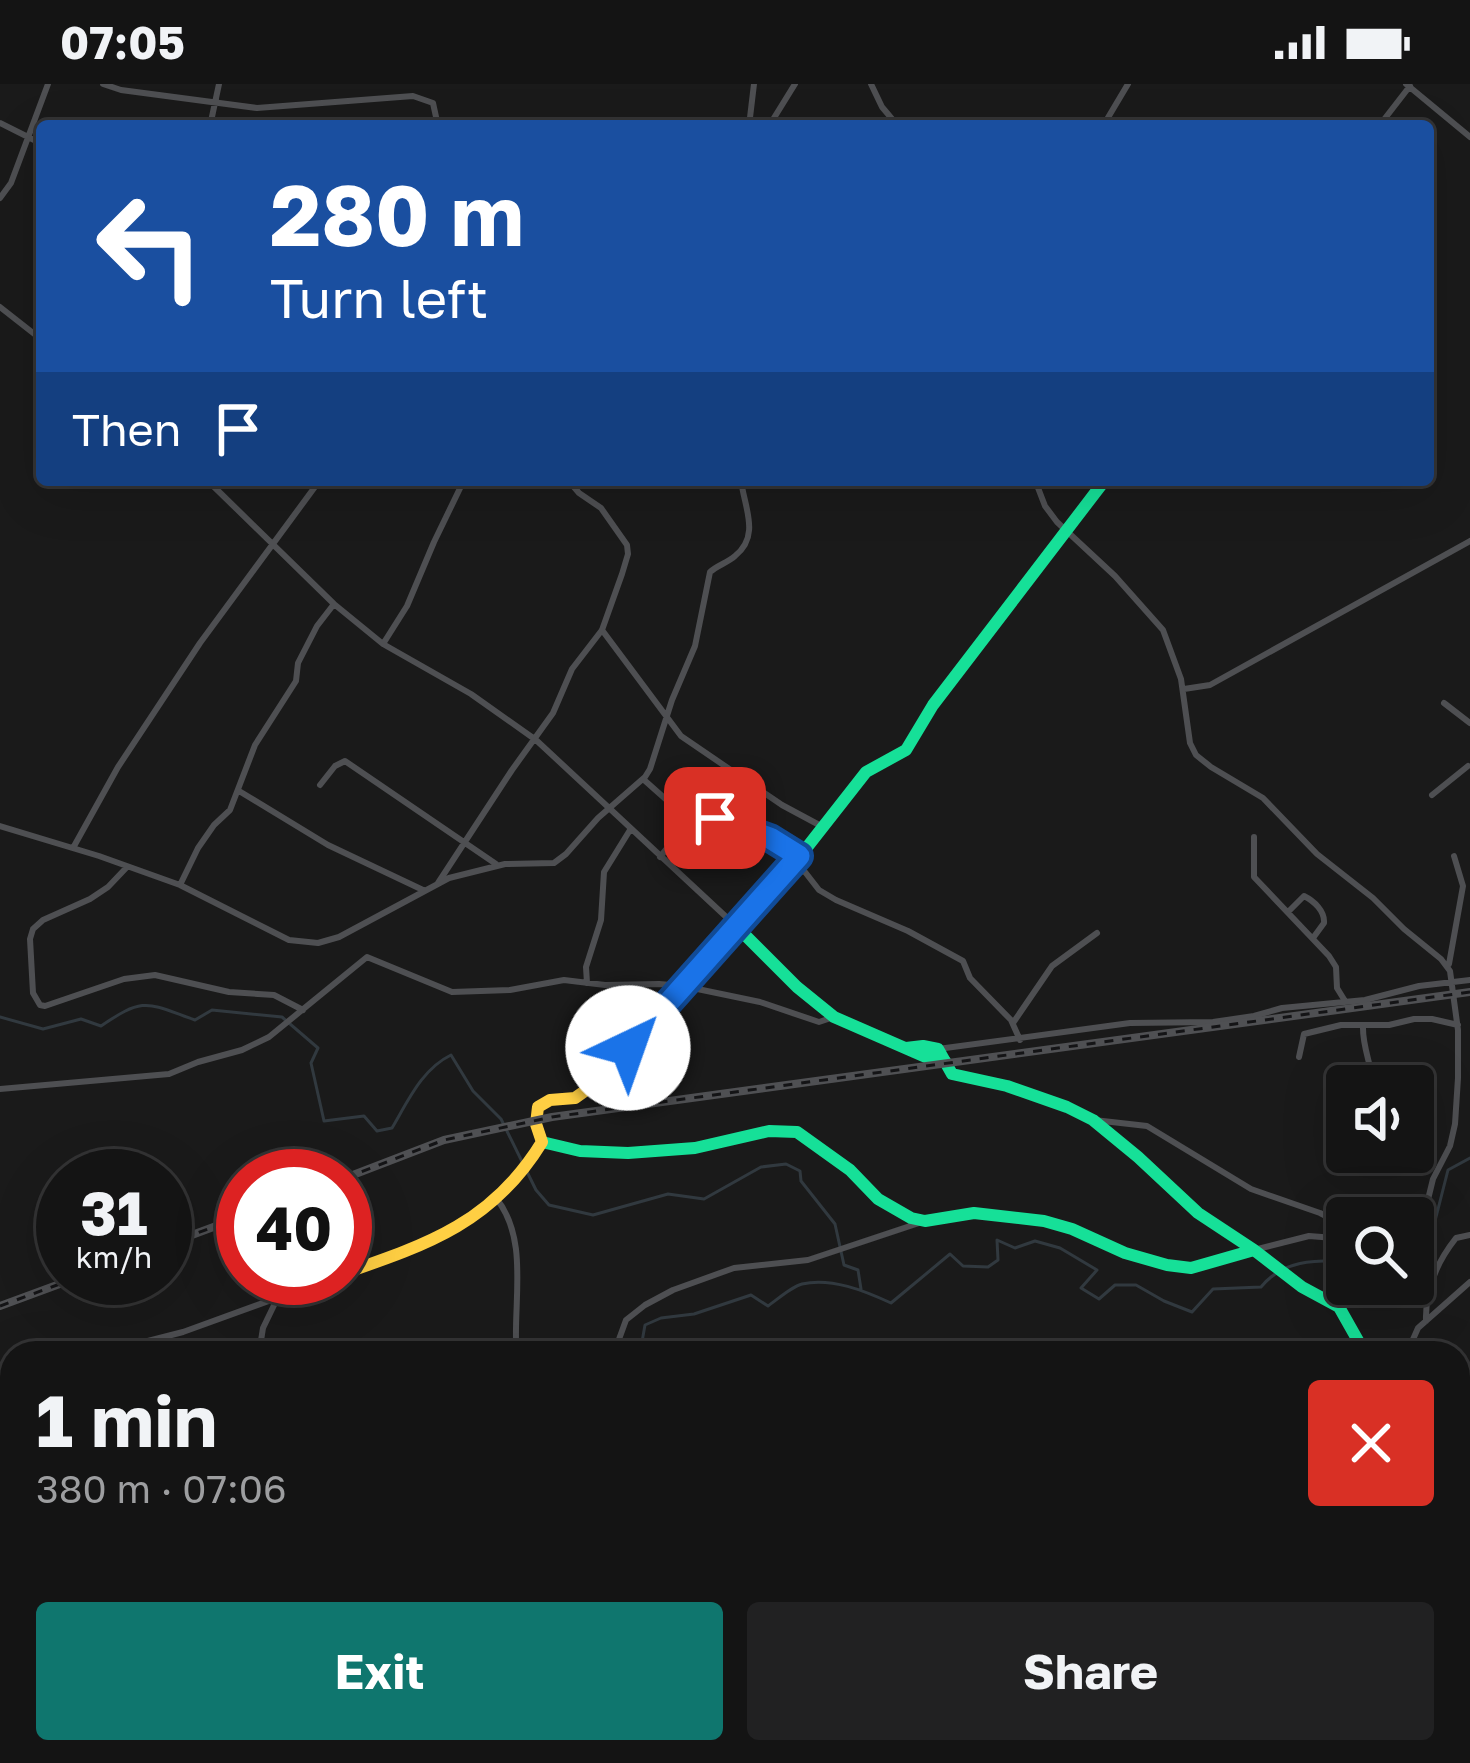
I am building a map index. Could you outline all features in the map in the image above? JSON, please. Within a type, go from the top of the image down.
[{"type":"street","points":[[0,198],[48,84]]},
{"type":"street","points":[[104,84],[268,107],[413,96],[433,103],[437,120]]},
{"type":"street","points":[[211,120],[219,84]]},
{"type":"street","points":[[750,120],[754,84]]},
{"type":"street","points":[[773,120],[794,84]]},
{"type":"street","points":[[871,84],[893,120]]},
{"type":"street","points":[[1106,120],[1128,84]]},
{"type":"street","points":[[1383,120],[1408,85],[1470,137]]},
{"type":"street","points":[[0,123],[36,141]]},
{"type":"street","points":[[0,307],[36,333]]},
{"type":"street","points":[[213,486],[306,580],[383,644],[471,694],[536,740],[834,1017],[906,1048],[923,1046],[941,1055],[955,1075],[1007,1086],[1093,1120],[1198,1213],[1302,1287],[1339,1306],[1358,1341]]},
{"type":"street","points":[[74,848],[129,749],[315,486]]},
{"type":"street","points":[[383,644],[407,606],[461,486]]},
{"type":"street","points":[[438,883],[536,740],[572,669],[602,630],[628,550],[601,508],[575,486]]},
{"type":"street","points":[[0,826],[180,885],[278,936],[309,944],[339,937],[438,883],[498,866],[554,862],[650,769],[695,646],[710,572],[735,556],[750,534],[742,486]]},
{"type":"street","points":[[1038,486],[1051,514],[1159,623],[1184,689],[1188,735],[1196,755],[1253,790],[1317,854],[1448,968]]},
{"type":"street","points":[[542,1142],[534,1126],[541,1104],[574,1098],[593,1085],[799,856],[866,772],[906,751],[927,713],[1101,486]]},
{"type":"street","points":[[1184,689],[1210,685],[1470,541]]},
{"type":"street","points":[[180,885],[198,848],[230,810],[255,745],[296,681],[298,663],[334,604]]},
{"type":"street","points":[[602,630],[681,736],[791,812],[823,827]]},
{"type":"street","points":[[1444,703],[1470,723]]},
{"type":"street","points":[[320,784],[345,761],[498,866]]},
{"type":"street","points":[[1432,795],[1469,767]]},
{"type":"street","points":[[679,811],[707,799],[728,769]]},
{"type":"street","points":[[643,779],[685,821],[660,857]]},
{"type":"street","points":[[239,791],[328,845],[423,890]]},
{"type":"street","points":[[679,811],[741,826],[799,856]]},
{"type":"street","points":[[587,983],[586,967],[602,913],[602,880],[609,860],[630,830]]},
{"type":"street","points":[[1254,837],[1254,877],[1336,967],[1335,983],[1345,1000]]},
{"type":"street","points":[[1428,1197],[1454,1131],[1459,1078],[1448,968],[1463,892],[1454,856]]},
{"type":"street","points":[[127,866],[99,893],[33,929],[29,939],[33,993],[40,1005],[124,979],[155,975],[229,992],[274,995],[303,1010]]},
{"type":"street","points":[[788,867],[805,872],[819,890],[836,900],[963,961],[970,978],[1013,1023],[1020,1040]]},
{"type":"street","points":[[1288,912],[1304,896],[1320,910],[1324,923],[1313,938]]},
{"type":"street","points":[[1013,1023],[1052,966],[1096,934]]},
{"type":"street","points":[[0,1089],[169,1074],[252,1046],[367,957],[452,992],[510,990],[564,980],[683,986],[760,1002],[816,1022],[834,1017]]},
{"type":"street","points":[[941,1055],[1130,1023],[1213,1022],[1282,1007],[1365,1000],[1419,986],[1470,980]]},
{"type":"street","points":[[1299,1057],[1305,1033],[1341,1025],[1423,1019],[1457,1022],[1466,1014]]},
{"type":"street","points":[[1363,1025],[1363,1048],[1370,1065]]},
{"type":"street","points":[[1093,1120],[1147,1126],[1251,1189],[1326,1216]]},
{"type":"street","points":[[542,1142],[628,1153],[695,1148],[769,1131],[797,1132],[850,1170],[893,1210],[925,1220]]},
{"type":"street","points":[[372,1264],[436,1240],[472,1219],[513,1182],[542,1142]]},
{"type":"street","points":[[496,1198],[508,1215],[515,1239],[517,1341]]},
{"type":"street","points":[[618,1341],[626,1320],[673,1290],[734,1268],[792,1264],[925,1220],[974,1213],[1055,1223],[1125,1253],[1181,1268],[1326,1236]]},
{"type":"street","points":[[1426,1321],[1433,1276],[1456,1238],[1470,1235]]},
{"type":"street","points":[[1412,1341],[1416,1331],[1470,1282]]},
{"type":"street","points":[[152,1341],[258,1305]]},
{"type":"street","points":[[261,1341],[274,1305]]},
{"type":"waterway","points":[[0,1017],[43,1029],[81,1019],[101,1026],[146,1005],[195,1020],[212,1010],[282,1017],[318,1048],[311,1063],[324,1121],[364,1116],[377,1131],[392,1128],[424,1077],[451,1055],[473,1091],[501,1119],[536,1190],[549,1205],[593,1215],[668,1194],[704,1199],[761,1167],[786,1164],[800,1171],[801,1181],[835,1224],[844,1265],[858,1270],[861,1289]]},
{"type":"waterway","points":[[1434,1222],[1448,1170],[1470,1158]]},
{"type":"waterway","points":[[642,1341],[645,1325],[661,1318],[694,1314],[751,1295],[768,1306],[789,1290],[813,1282],[859,1290],[891,1303],[950,1254],[963,1266],[988,1267],[998,1260],[997,1240],[1015,1248],[1035,1241],[1060,1248],[1097,1270],[1081,1288],[1099,1299],[1115,1285],[1136,1285],[1192,1312],[1213,1289],[1261,1287],[1289,1267],[1326,1262]]},
{"type":"railway","points":[[372,1168],[444,1140],[552,1117],[1470,992]]},
{"type":"railway","points":[[192,1235],[216,1226]]},
{"type":"railway","points":[[0,1306],[36,1293]]},
{"type":"traffic: fast","points":[[713,953],[866,772],[906,750],[933,705],[1100,486]]},
{"type":"traffic: fast","points":[[737,927],[834,1017],[945,1061]]},
{"type":"traffic: fast","points":[[906,1048],[938,1049],[952,1074],[1007,1086],[1093,1120],[1198,1213],[1302,1287],[1339,1307],[1358,1341]]},
{"type":"traffic: fast","points":[[542,1142],[580,1151],[628,1153],[695,1148],[769,1131],[797,1132],[850,1170],[878,1199],[911,1218],[925,1221],[974,1213],[1044,1221],[1125,1253],[1191,1268],[1254,1250]]},
{"type":"traffic: slow","points":[[372,1263],[457,1227],[502,1192],[542,1142],[536,1124],[538,1107],[550,1100],[575,1098],[596,1083],[713,953]]},
{"type":"route","points":[[628,1048],[799,856],[784,844],[715,818]]}]
